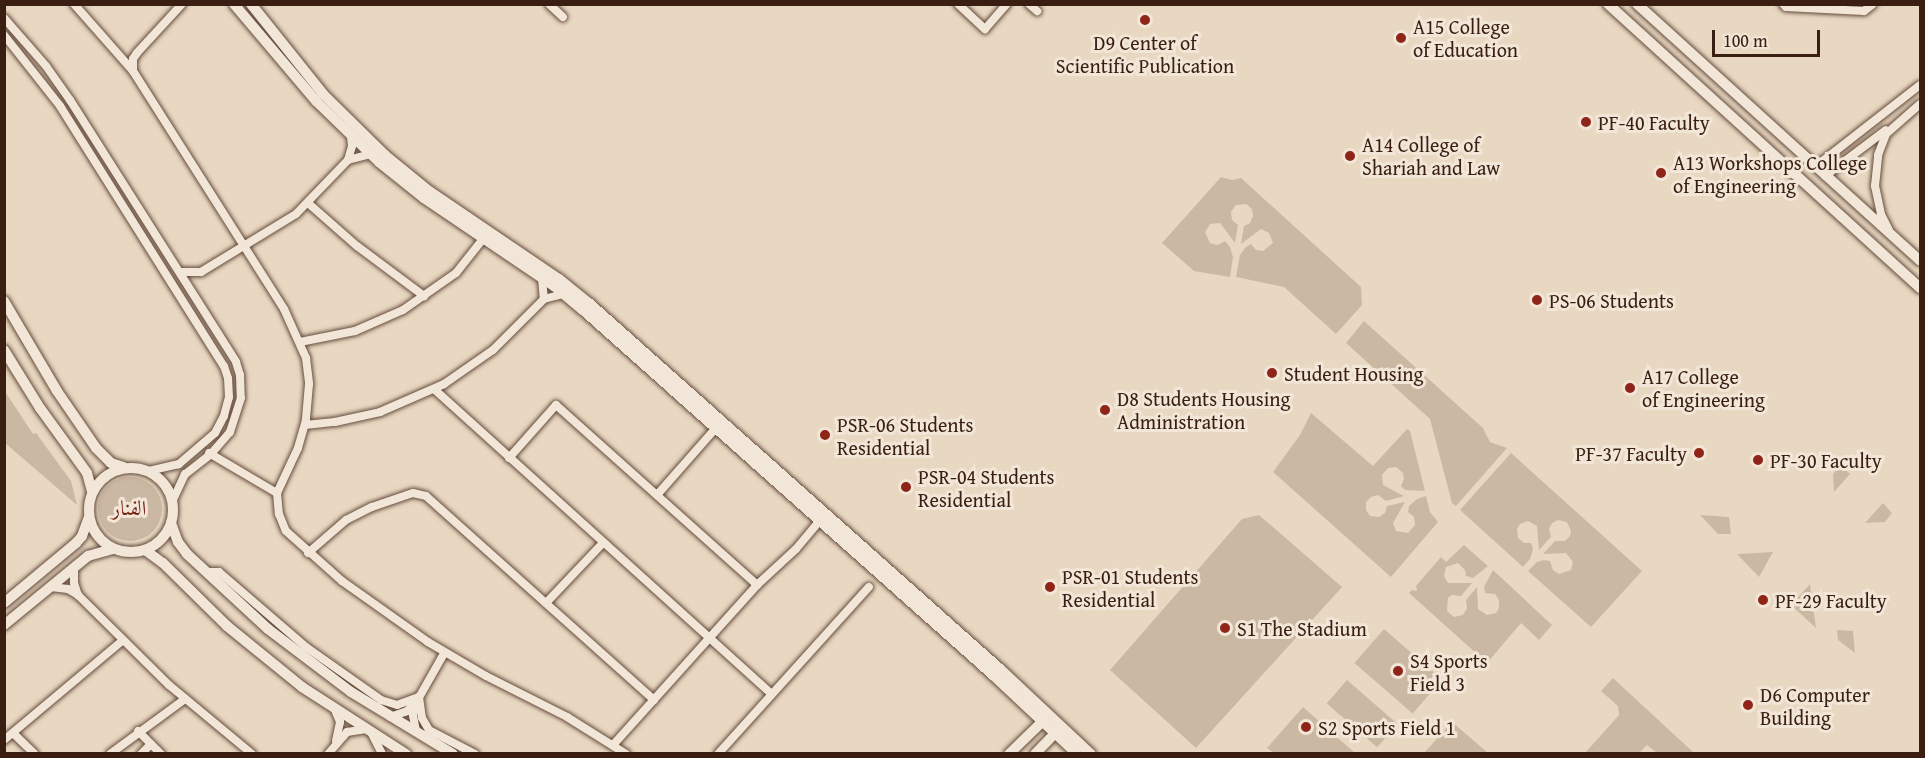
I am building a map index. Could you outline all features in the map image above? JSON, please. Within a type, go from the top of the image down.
[{"type":"main road","points":[[234,4],[316,100],[370,154],[424,198],[563,294],[819,522],[1046,718]]},
{"type":"main road","points":[[251,4],[323,94],[385,155],[429,191],[559,279],[589,303],[1059,730],[1091,753]]},
{"type":"main road","points":[[1608,4],[1920,288]]},
{"type":"main road","points":[[1637,4],[1920,261]]},
{"type":"main road","points":[[1804,183],[1815,167]]},
{"type":"main road","points":[[1804,183],[1826,176]]},
{"type":"main road","points":[[4,301],[41,365],[96,448],[111,463],[123,468],[148,471],[161,480],[172,502],[171,523],[178,542],[206,572],[299,654],[389,717],[453,753]]},
{"type":"main road","points":[[4,351],[40,408],[87,473],[92,492],[86,527],[76,543],[4,603]]},
{"type":"main road","points":[[92,492],[108,473],[123,468]]},
{"type":"main road","points":[[89,517],[95,532],[113,549]]},
{"type":"main road","points":[[4,625],[98,551],[145,550],[160,540],[171,523]]},
{"type":"main road","points":[[145,550],[163,562],[227,626],[334,710],[406,753]]},
{"type":"main road","points":[[1009,753],[1046,718]]},
{"type":"main road","points":[[1035,753],[1059,730]]},
{"type":"main road","points":[[1059,730],[1077,753]]},
{"type":"street","points":[[74,4],[133,71],[285,309],[300,342],[306,358],[309,384],[305,425],[298,448],[283,474],[277,493],[279,514],[283,525],[308,553],[365,599],[445,652],[486,676],[567,717],[626,753]]},
{"type":"street","points":[[133,71],[133,59],[182,4]]},
{"type":"street","points":[[549,4],[563,17]]},
{"type":"street","points":[[958,4],[985,29],[1006,4]]},
{"type":"street","points":[[1029,4],[1037,11]]},
{"type":"street","points":[[1783,4],[1786,7],[1826,7],[1864,11],[1873,4]]},
{"type":"street","points":[[4,18],[41,59],[65,92],[230,350],[240,375],[241,398],[235,421],[224,440],[211,454],[185,474],[172,502]]},
{"type":"street","points":[[4,36],[60,106],[224,366],[229,388],[224,416],[215,433],[179,464],[148,471]]},
{"type":"street","points":[[1815,167],[1920,85]]},
{"type":"street","points":[[1826,176],[1920,104]]},
{"type":"street","points":[[1892,236],[1881,214],[1875,186],[1878,155],[1886,134],[1899,121]]},
{"type":"street","points":[[180,272],[201,272],[245,246],[308,203],[348,160],[352,146],[351,136]]},
{"type":"street","points":[[348,160],[370,154]]},
{"type":"street","points":[[308,203],[357,246],[424,296]]},
{"type":"street","points":[[300,342],[361,328],[403,310],[456,273],[483,239]]},
{"type":"street","points":[[193,291],[201,272]]},
{"type":"street","points":[[542,278],[544,299]]},
{"type":"street","points":[[305,425],[335,422],[380,412],[434,389],[493,350],[544,299],[563,294]]},
{"type":"street","points":[[434,389],[772,694]]},
{"type":"street","points":[[509,458],[556,405],[757,585]]},
{"type":"street","points":[[657,495],[715,429]]},
{"type":"street","points":[[195,452],[211,454],[277,493]]},
{"type":"street","points":[[308,553],[332,531],[355,515],[383,502],[419,494],[435,504],[654,700]]},
{"type":"street","points":[[614,746],[757,585],[796,549],[819,522]]},
{"type":"street","points":[[546,603],[603,543]]},
{"type":"street","points":[[74,568],[74,583],[78,595]]},
{"type":"street","points":[[206,572],[219,572],[306,647],[381,700],[397,705],[418,699]]},
{"type":"street","points":[[51,587],[68,589],[78,595],[122,641],[184,699],[252,753]]},
{"type":"street","points":[[718,753],[869,587]]},
{"type":"street","points":[[4,740],[122,641]]},
{"type":"street","points":[[416,733],[413,715],[418,699],[445,652]]},
{"type":"street","points":[[110,753],[184,699]]},
{"type":"street","points":[[389,717],[407,711],[418,699]]},
{"type":"street","points":[[418,699],[422,718],[429,730],[474,753]]},
{"type":"street","points":[[334,710],[340,722],[336,742]]},
{"type":"street","points":[[138,731],[161,753]]},
{"type":"street","points":[[328,753],[347,732],[369,731],[381,753]]},
{"type":"street","points":[[13,733],[34,753]]},
{"type":"street","points":[[141,753],[151,744]]},
{"type":"shaded area","points":[[1221,177],[1232,180],[1241,178],[1361,287],[1362,305],[1336,334],[1284,287],[1236,277],[1240,255],[1246,247],[1251,244],[1256,250],[1263,251],[1273,243],[1269,233],[1261,229],[1241,244],[1244,226],[1250,223],[1253,216],[1252,209],[1246,204],[1236,205],[1231,212],[1232,220],[1238,225],[1235,243],[1220,223],[1210,224],[1205,232],[1210,243],[1218,245],[1225,241],[1230,247],[1233,257],[1230,277],[1194,271],[1162,243]]},
{"type":"shaded area","points":[[1364,321],[1483,428],[1490,442],[1507,448],[1456,506],[1452,503],[1430,419],[1346,343]]},
{"type":"shaded area","points":[[4,390],[33,434],[36,433],[71,481],[77,505],[5,443]]},
{"type":"shaded area","points":[[1311,413],[1373,466],[1407,429],[1410,431],[1425,491],[1405,490],[1401,486],[1404,479],[1403,473],[1396,467],[1388,468],[1382,475],[1383,485],[1404,496],[1386,501],[1378,495],[1371,497],[1366,502],[1366,510],[1370,516],[1379,517],[1385,513],[1387,506],[1405,502],[1393,523],[1396,531],[1408,533],[1415,525],[1414,517],[1408,512],[1409,506],[1417,499],[1426,496],[1430,512],[1438,522],[1391,577],[1273,472],[1300,435]]},
{"type":"shaded area","points":[[1511,453],[1642,571],[1591,627],[1528,571],[1537,562],[1544,560],[1550,561],[1553,570],[1559,574],[1571,570],[1573,562],[1566,553],[1543,554],[1555,541],[1565,541],[1570,536],[1571,531],[1567,522],[1558,520],[1552,523],[1549,529],[1551,537],[1539,550],[1537,526],[1528,521],[1520,524],[1517,529],[1518,538],[1524,543],[1531,543],[1533,549],[1530,559],[1523,567],[1460,510]]},
{"type":"shaded area","points":[[1840,465],[1850,474],[1834,492],[1833,474]]},
{"type":"shaded area","points":[[130,477],[148,483],[156,491],[162,509],[156,527],[148,535],[130,541],[112,535],[104,527],[98,509],[104,491],[112,483]]},
{"type":"shaded area","points":[[1883,503],[1892,513],[1885,522],[1865,523]]},
{"type":"shaded area","name":"S1 The Stadium","points":[[1259,515],[1342,587],[1196,748],[1110,670],[1242,519]]},
{"type":"shaded area","points":[[1700,515],[1729,517],[1731,534],[1718,534]]},
{"type":"shaded area","points":[[1464,545],[1488,566],[1473,578],[1466,576],[1465,570],[1458,563],[1446,567],[1444,576],[1448,583],[1472,583],[1461,596],[1452,595],[1448,598],[1447,611],[1454,617],[1463,615],[1467,608],[1466,600],[1477,587],[1478,609],[1487,615],[1496,613],[1499,600],[1495,594],[1485,593],[1484,587],[1493,570],[1552,625],[1539,640],[1521,623],[1487,663],[1409,593],[1412,590],[1417,591],[1416,586],[1441,557],[1446,562]]},
{"type":"shaded area","points":[[1773,552],[1759,577],[1737,554]]},
{"type":"shaded area","points":[[1810,584],[1816,628],[1791,605]]},
{"type":"shaded area","name":"S4 Sports Field 3","points":[[1384,629],[1442,680],[1413,713],[1354,663]]},
{"type":"shaded area","points":[[1837,630],[1853,631],[1855,653],[1838,640]]},
{"type":"shaded area","points":[[1613,678],[1694,753],[1657,753],[1647,745],[1639,753],[1585,753],[1619,715],[1618,706],[1601,691]]},
{"type":"shaded area","points":[[1347,680],[1398,724],[1377,747],[1327,703]]},
{"type":"shaded area","name":"S2 Sports Field 1","points":[[1303,707],[1355,753],[1274,753],[1267,748]]},
{"type":"shaded area","points":[[1452,722],[1488,753],[1424,753]]},
{"type":"place","name":"D9 Center of Scientific Publication","points":[[1145,20]]},
{"type":"place","name":"A15 College of Education","points":[[1401,38]]},
{"type":"place","name":"PF-40 Faculty","points":[[1586,122]]},
{"type":"place","name":"A14 College of Shariah and Law","points":[[1350,156]]},
{"type":"place","name":"A13 Workshops College of Engineering","points":[[1661,173]]},
{"type":"place","name":"PS-06 Students","points":[[1537,300]]},
{"type":"place","name":"Student Housing","points":[[1272,373]]},
{"type":"place","name":"A17 College of Engineering","points":[[1630,388]]},
{"type":"place","name":"D8 Students Housing Administration","points":[[1105,410]]},
{"type":"place","name":"PSR-06 Students Residential","points":[[825,435]]},
{"type":"place","name":"PF-37 Faculty","points":[[1699,453]]},
{"type":"place","name":"PF-30 Faculty","points":[[1758,460]]},
{"type":"place","name":"PSR-04 Students Residential","points":[[906,487]]},
{"type":"place","name":"PSR-01 Students Residential","points":[[1050,587]]},
{"type":"place","name":"PF-29 Faculty","points":[[1763,600]]},
{"type":"place","name":"S1 The Stadium","points":[[1225,628]]},
{"type":"place","name":"S4 Sports Field 3","points":[[1398,671]]},
{"type":"place","name":"D6 Computer Building","points":[[1748,705]]},
{"type":"place","name":"S2 Sports Field 1","points":[[1306,727]]},
{"type":"district","name":"الفنار","points":[[129,508]]}]
